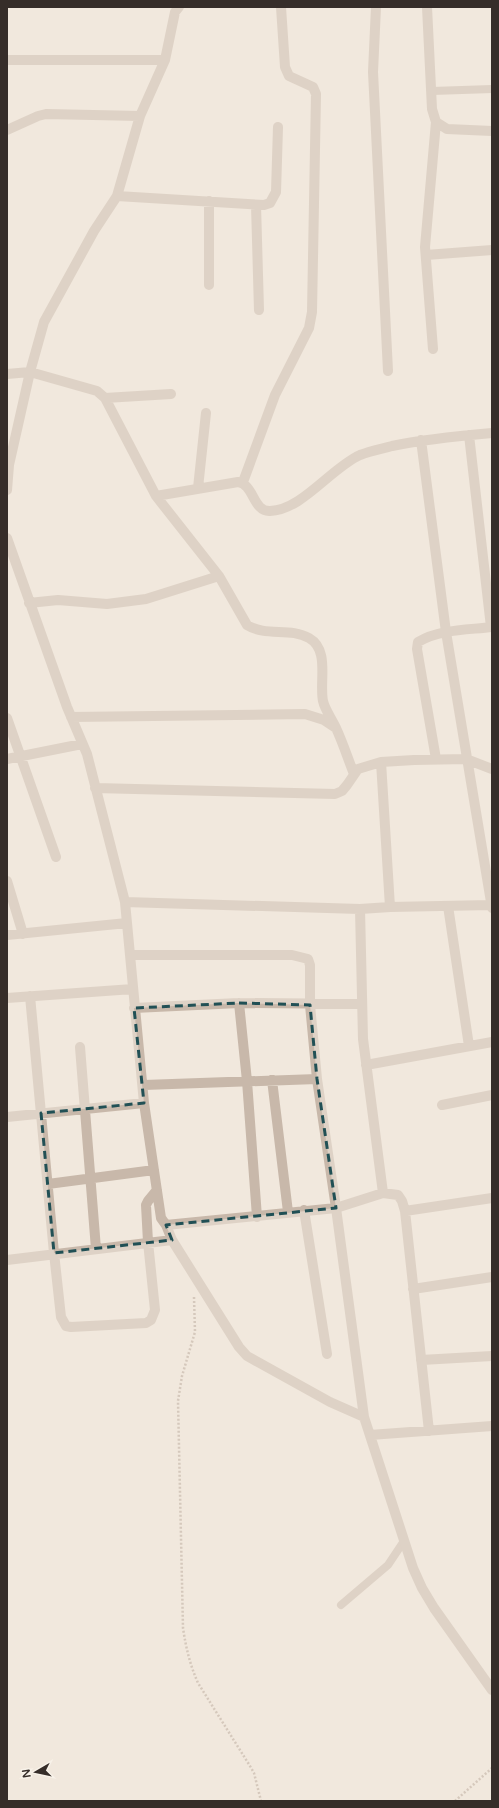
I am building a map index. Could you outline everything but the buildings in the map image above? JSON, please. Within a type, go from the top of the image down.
[{"type":"street","points":[[7,490],[9,466],[30,372],[44,322],[94,231],[117,196],[140,116],[165,60],[175,12],[179,7]]},
{"type":"street","points":[[243,482],[275,395],[309,328],[312,312],[316,94],[313,87],[289,76],[285,67],[281,7]]},
{"type":"street","points":[[376,7],[373,72],[388,371]]},
{"type":"street","points":[[427,7],[432,109],[436,122],[426,255],[433,349]]},
{"type":"street","points":[[7,60],[165,60]]},
{"type":"street","points":[[7,130],[46,114],[140,116]]},
{"type":"street","points":[[436,122],[447,129],[492,131]]},
{"type":"street","points":[[117,196],[256,205],[270,203],[276,192],[278,127]]},
{"type":"street","points":[[209,201],[210,285]]},
{"type":"street","points":[[256,205],[259,310]]},
{"type":"street","points":[[426,255],[492,250]]},
{"type":"street","points":[[7,374],[30,372],[96,391],[106,398],[156,496],[189,540],[219,576],[247,625],[254,630],[299,634],[310,638],[315,644],[320,652],[322,665],[323,702],[336,728],[354,774]]},
{"type":"street","points":[[106,398],[170,394]]},
{"type":"street","points":[[198,488],[206,413]]},
{"type":"street","points":[[156,496],[198,488],[243,482],[260,508],[265,511],[271,511],[297,501],[359,455],[421,440],[492,433]]},
{"type":"street","points":[[436,759],[417,649],[418,642],[428,636],[446,632],[491,627],[469,435]]},
{"type":"street","points":[[125,902],[360,909],[390,907],[492,906],[466,759],[446,632],[421,440]]},
{"type":"street","points":[[7,538],[71,717],[87,754],[125,902],[134,1008],[144,1085],[144,1102],[161,1218],[166,1225],[172,1240],[239,1347],[247,1356],[330,1402],[364,1417]]},
{"type":"street","points":[[29,603],[58,600],[107,604],[146,599],[219,576]]},
{"type":"street","points":[[71,717],[305,714],[324,720],[336,728]]},
{"type":"street","points":[[7,718],[56,857]]},
{"type":"street","points":[[7,759],[82,744]]},
{"type":"street","points":[[95,788],[335,794],[342,791],[358,769],[381,762],[466,759],[492,769]]},
{"type":"street","points":[[381,762],[390,907]]},
{"type":"street","points":[[7,881],[23,934]]},
{"type":"street","points":[[448,906],[469,1046]]},
{"type":"street","points":[[360,909],[363,1039],[383,1193]]},
{"type":"street","points":[[7,935],[127,922]]},
{"type":"street","points":[[130,956],[301,956],[308,959],[310,965],[310,1004],[317,1079],[364,1417],[413,1568],[422,1588],[492,1690]]},
{"type":"street","points":[[7,998],[133,989]]},
{"type":"street","points":[[30,996],[54,1253],[61,1316],[66,1326],[146,1323],[151,1320],[155,1310],[146,1205],[157,1190]]},
{"type":"street","points":[[134,1008],[239,1003],[362,1004]]},
{"type":"street","points":[[239,1003],[247,1081],[257,1217]]},
{"type":"street","points":[[366,1065],[492,1042]]},
{"type":"street","points":[[80,1047],[96,1249]]},
{"type":"street","points":[[144,1085],[317,1079]]},
{"type":"street","points":[[272,1080],[288,1212]]},
{"type":"street","points":[[442,1105],[492,1095]]},
{"type":"street","points":[[7,1117],[144,1102]]},
{"type":"street","points":[[48,1184],[90,1177],[154,1170]]},
{"type":"street","points":[[166,1225],[336,1208],[383,1193],[398,1195],[402,1201],[405,1211],[429,1431]]},
{"type":"street","points":[[405,1211],[492,1198]]},
{"type":"street","points":[[304,1210],[327,1354]]},
{"type":"street","points":[[7,1260],[54,1253],[172,1240]]},
{"type":"street","points":[[413,1289],[492,1277]]},
{"type":"street","points":[[421,1360],[492,1356]]},
{"type":"street","points":[[370,1435],[492,1426]]},
{"type":"lane","points":[[432,91],[492,89]]},
{"type":"lane","points":[[341,1605],[388,1565],[404,1541]]},
{"type":"path","points":[[194,1293],[195,1332],[182,1376],[178,1401],[182,1628],[186,1652],[198,1683],[254,1773],[261,1801]]},
{"type":"path","points":[[455,1801],[492,1768]]},
{"type":"highlighted area","points":[[239,1003],[310,1005],[317,1079],[336,1208],[166,1225],[172,1240],[54,1253],[41,1113],[144,1103],[134,1008]]}]
